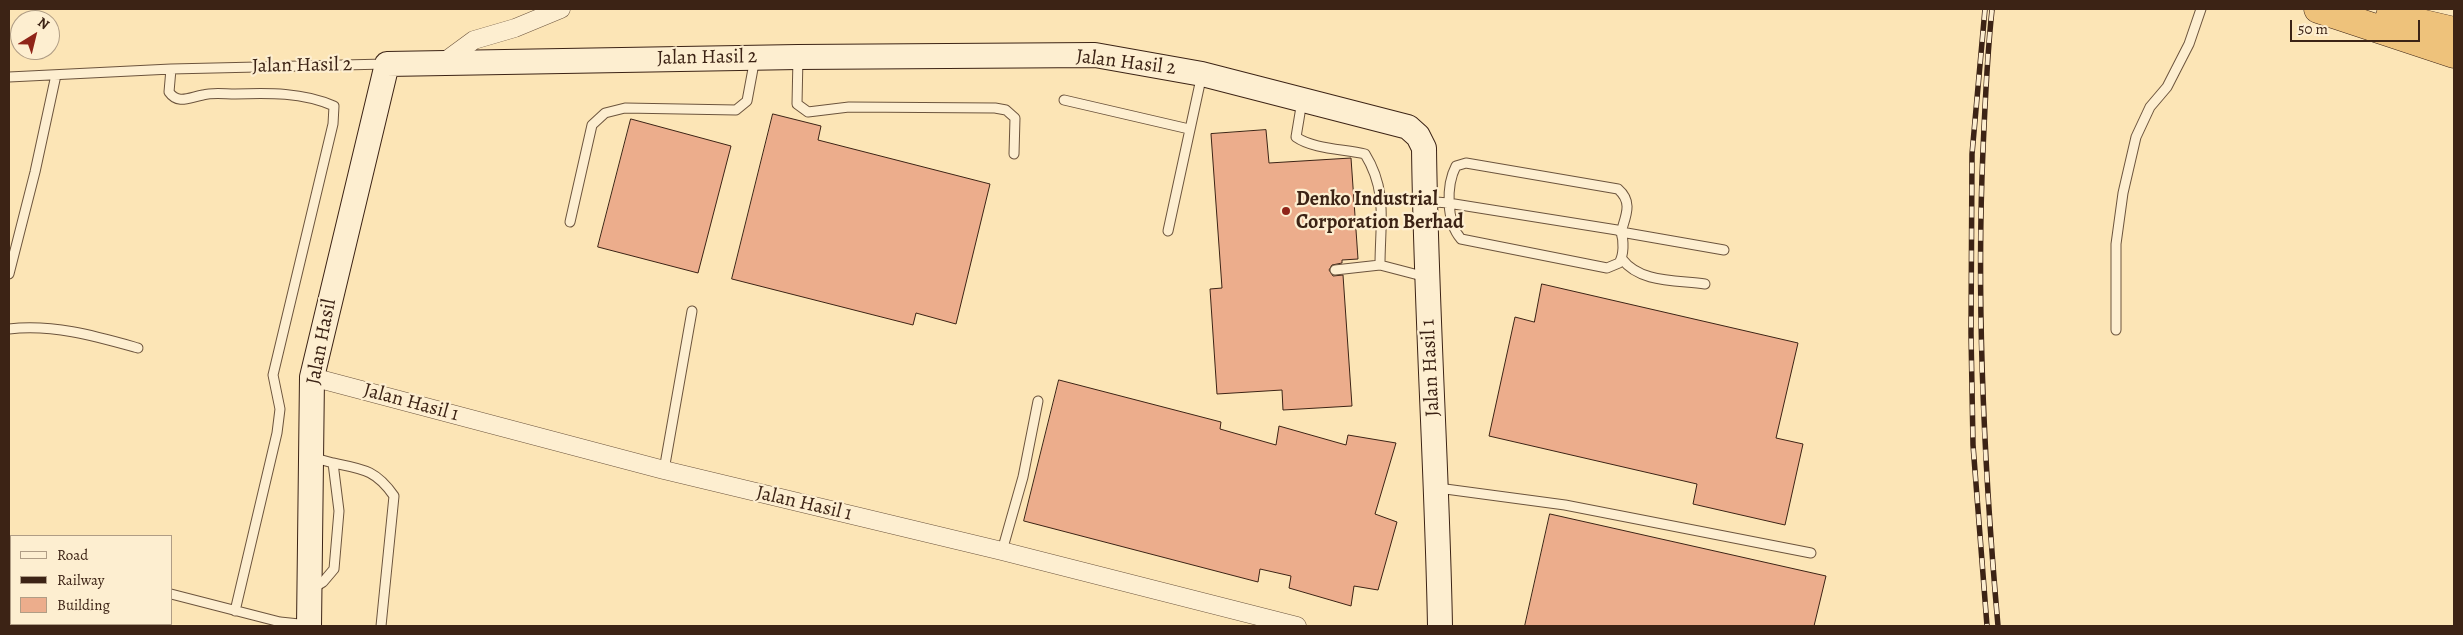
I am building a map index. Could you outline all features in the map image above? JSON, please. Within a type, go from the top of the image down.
[{"type":"highway","points":[[2318,9],[2454,54]]},
{"type":"highway","points":[[2357,9],[2454,31]]},
{"type":"street","points":[[444,62],[474,40],[515,28],[561,9]]},
{"type":"street","name":"Jalan Hasil 2","points":[[387,64],[798,57],[1095,56],[1202,74],[1302,98],[1397,124]]},
{"type":"street","name":"Jalan Hasil","points":[[309,625],[322,460],[312,377],[387,64]]},
{"type":"street","name":"Jalan Hasil 1","points":[[1397,124],[1408,127],[1418,136],[1424,148],[1427,277],[1437,488],[1440,626]]},
{"type":"street","name":"Jalan Hasil 1","points":[[312,377],[664,470],[1002,551],[1297,626]]},
{"type":"lane","points":[[2116,330],[2116,244],[2123,193],[2136,137],[2150,107],[2167,87],[2189,44],[2201,9]]},
{"type":"lane","points":[[798,57],[797,104],[808,112],[850,107],[994,108],[1006,110],[1015,118],[1014,154]]},
{"type":"lane","points":[[570,222],[592,125],[605,113],[625,108],[736,110],[747,102],[755,58]]},
{"type":"lane","name":"Jalan Hasil 2","points":[[9,77],[171,69],[387,64]]},
{"type":"lane","points":[[171,69],[169,92],[173,97],[183,100],[205,94],[291,94],[316,98],[334,106],[333,124],[273,376],[280,409],[278,433],[235,611]]},
{"type":"lane","points":[[1168,231],[1202,74]]},
{"type":"lane","points":[[9,274],[35,172],[56,75]]},
{"type":"lane","points":[[1302,98],[1296,137],[1307,145],[1331,147],[1364,154],[1376,172],[1382,200],[1380,265]]},
{"type":"lane","points":[[1064,100],[1189,129]]},
{"type":"lane","points":[[1622,259],[1615,266],[1607,268],[1464,241],[1458,236],[1448,203],[1453,172],[1456,166],[1466,162],[1618,189],[1626,197],[1628,205],[1621,232],[1622,259],[1629,269],[1640,275],[1705,284]]},
{"type":"lane","points":[[1425,201],[1448,203],[1724,250]]},
{"type":"lane","points":[[1335,270],[1380,265],[1427,277]]},
{"type":"lane","points":[[664,470],[692,311]]},
{"type":"lane","points":[[9,329],[34,326],[83,333],[138,348]]},
{"type":"lane","points":[[1002,551],[1023,477],[1038,401]]},
{"type":"lane","points":[[322,460],[365,470],[383,480],[394,496],[381,626]]},
{"type":"lane","points":[[1437,488],[1565,505],[1811,553]]},
{"type":"lane","points":[[172,594],[280,622],[309,625]]},
{"type":"building","points":[[773,114],[821,126],[818,140],[990,184],[956,324],[916,313],[913,325],[732,279]]},
{"type":"building","points":[[631,119],[731,146],[698,273],[598,247]]},
{"type":"building","points":[[1266,130],[1269,163],[1351,158],[1358,259],[1342,260],[1342,263],[1332,265],[1329,270],[1333,276],[1343,275],[1352,406],[1283,410],[1282,390],[1217,394],[1210,289],[1222,288],[1211,134]]},
{"type":"building","points":[[1542,284],[1798,343],[1776,438],[1803,444],[1785,525],[1693,504],[1697,484],[1489,436],[1515,317],[1534,322]]},
{"type":"building","points":[[1059,380],[1221,422],[1220,429],[1276,445],[1279,426],[1346,445],[1348,435],[1396,443],[1375,514],[1397,522],[1378,590],[1354,586],[1351,606],[1289,588],[1291,576],[1260,569],[1258,582],[1024,521]]},
{"type":"building","points":[[1550,514],[1826,576],[1814,626],[1525,626]]},
{"type":"railway","points":[[1985,9],[1972,154],[1971,333],[1973,445],[1987,626]]},
{"type":"railway","points":[[1992,10],[1987,62],[1980,269],[1985,447],[1998,626]]},
{"type":"place","name":"Denko Industrial Corporation Berhad","points":[[1286,211]]}]
